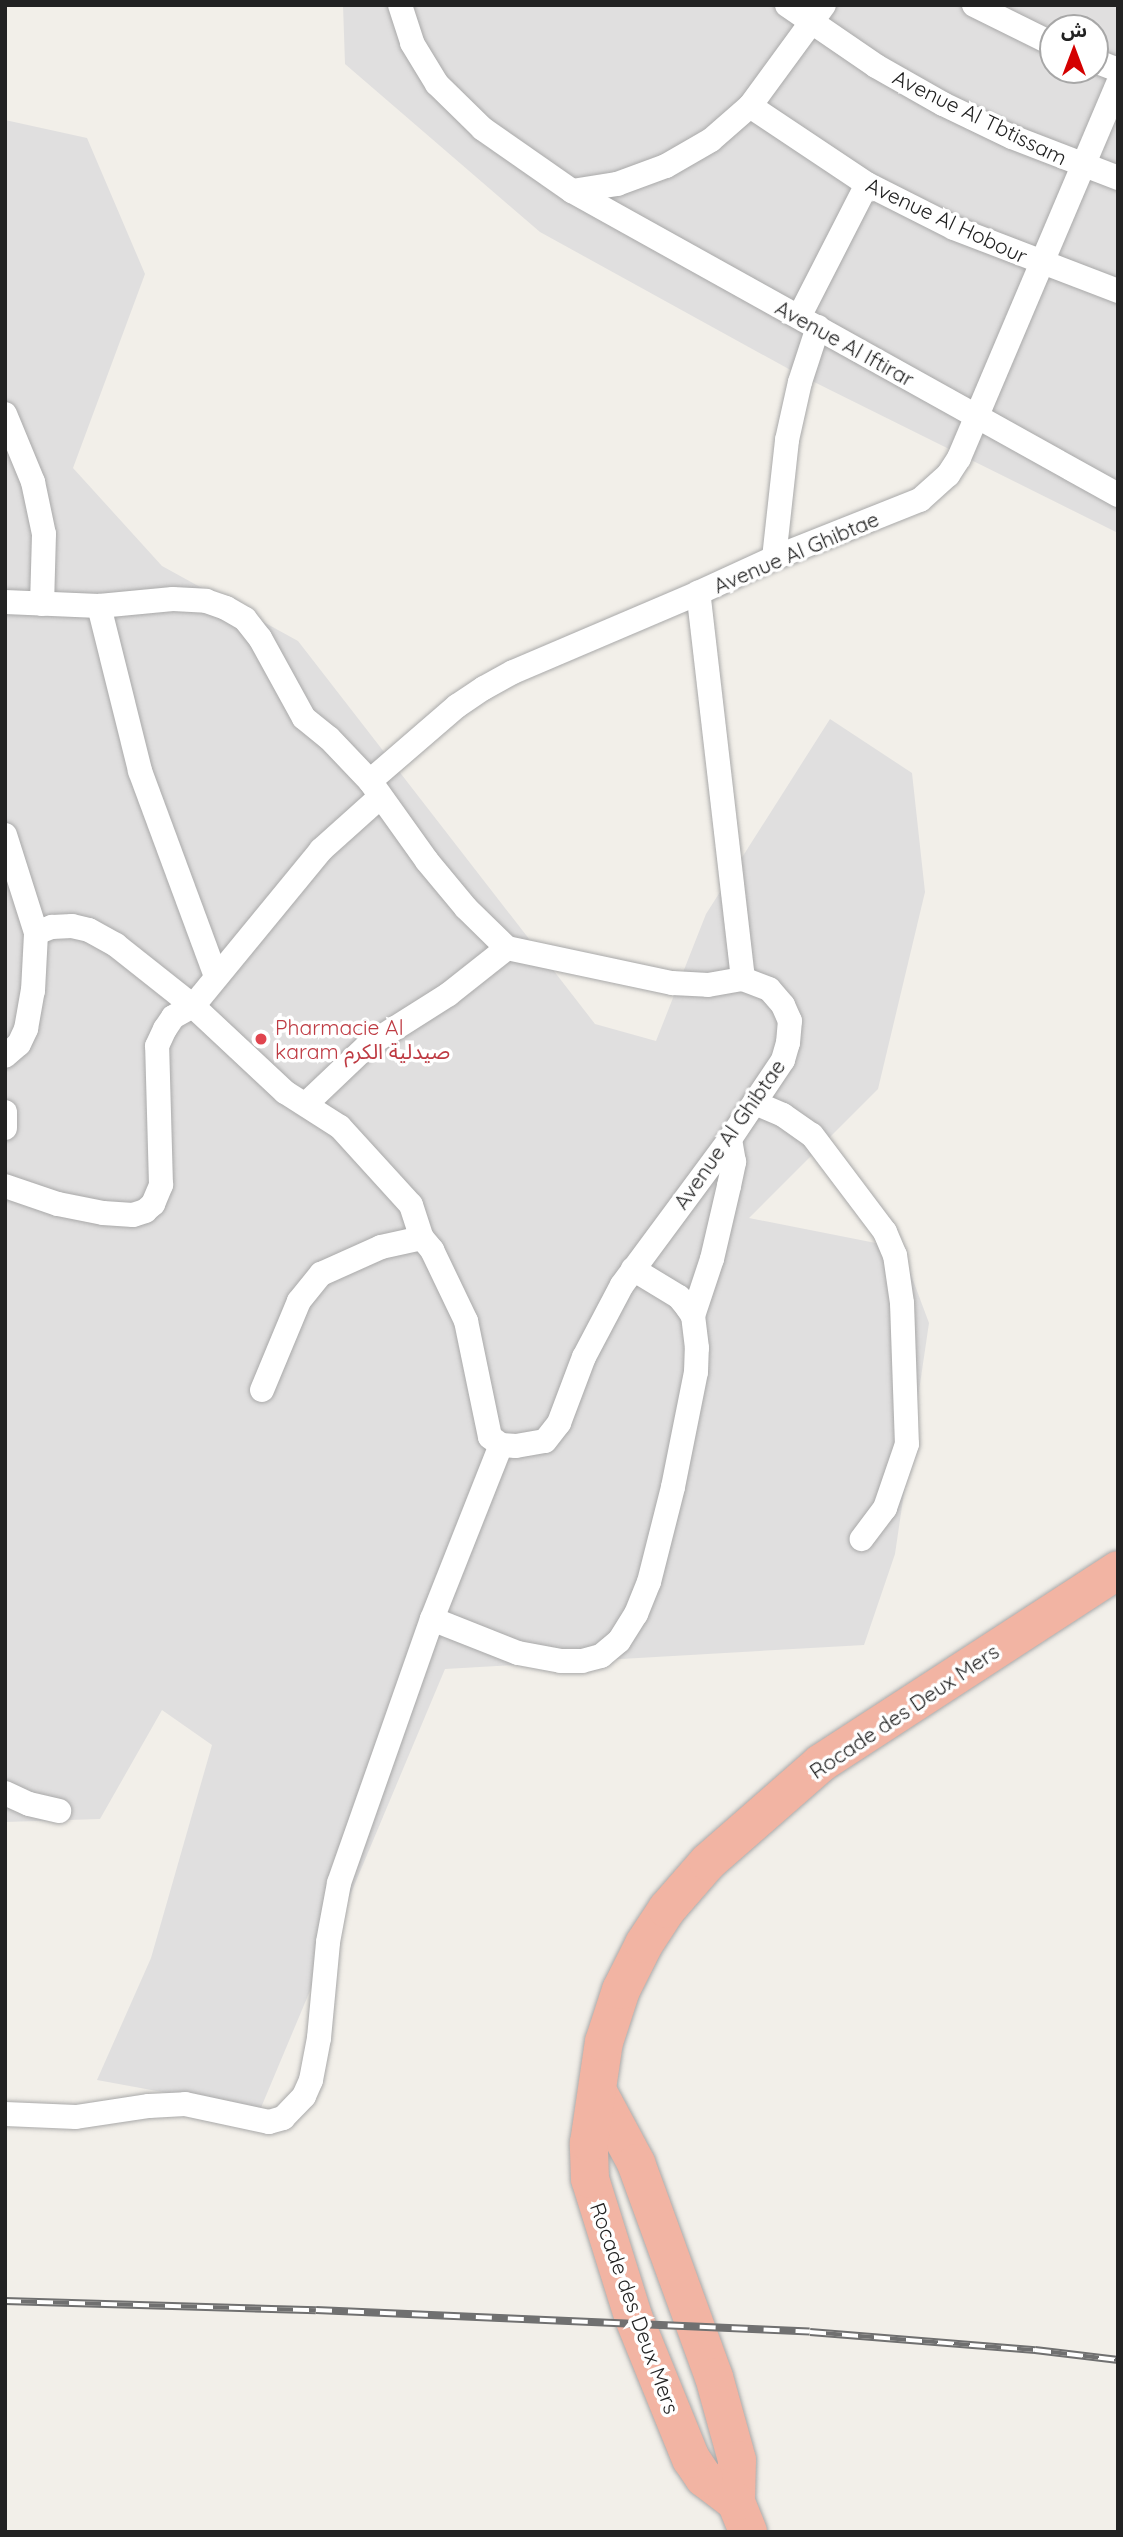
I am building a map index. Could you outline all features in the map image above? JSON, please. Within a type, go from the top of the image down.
[{"type":"highway","name":"Rocade des Deux Mers","points":[[742,2517],[704,2478],[691,2459],[617,2265],[590,2179],[589,2143],[604,2042],[621,1990],[644,1944],[667,1909],[708,1862],[821,1763],[1118,1570]]},
{"type":"highway","name":"Rocade des Deux Mers","points":[[598,2092],[625,2138],[714,2377],[737,2460],[742,2517]]},
{"type":"street","name":"Avenue Al Iftirar","points":[[400,5],[412,43],[437,84],[482,129],[572,191],[1118,495]]},
{"type":"street","name":"Avenue Al Tbtissam","points":[[788,5],[818,14],[876,66],[943,104],[1083,166],[1118,178]]},
{"type":"street","points":[[974,5],[1039,37]]},
{"type":"street","points":[[572,191],[617,184],[666,166],[711,140],[750,106],[818,14]]},
{"type":"street","name":"Avenue Al Ghibtae","points":[[501,1445],[532,1445],[552,1435],[599,1325],[634,1269],[730,1139],[783,1060],[790,1021],[783,1005],[769,989],[743,979],[698,593],[774,558],[920,500],[948,475],[958,458],[1118,84]]},
{"type":"street","name":"Avenue Al Hobour","points":[[750,106],[867,184],[954,228],[1118,292]]},
{"type":"street","points":[[774,558],[787,440],[800,382],[809,322],[867,184]]},
{"type":"street","points":[[5,414],[33,482],[44,534],[42,604]]},
{"type":"street","points":[[5,1186],[58,1203],[103,1213],[133,1215],[145,1211],[153,1203],[161,1185],[163,1160],[157,1046],[173,1017],[193,1006],[321,850],[375,789],[484,688],[513,671],[698,593]]},
{"type":"street","points":[[5,602],[99,606],[173,599],[195,600],[226,608],[245,619],[260,638],[304,718],[329,738],[375,789],[427,861],[466,908],[507,948],[672,983],[708,985],[743,979]]},
{"type":"street","points":[[99,606],[140,771],[216,976]]},
{"type":"street","points":[[5,835],[36,933],[33,991],[26,1029],[19,1044],[5,1056]]},
{"type":"street","points":[[5,2114],[76,2118],[149,2106],[185,2104],[269,2122],[283,2118],[294,2109],[311,2080],[319,2038],[328,1942],[339,1883],[432,1619],[501,1445],[490,1437],[486,1423],[466,1321],[432,1250],[422,1238],[411,1205],[340,1127],[285,1093],[193,1006],[116,945],[89,930],[52,927],[36,933]]},
{"type":"street","points":[[306,1104],[368,1046],[449,994],[507,948]]},
{"type":"street","points":[[755,1103],[783,1115],[812,1135],[885,1232],[895,1255],[903,1318],[907,1444],[886,1508],[862,1539]]},
{"type":"street","points":[[5,1112],[5,1128]]},
{"type":"street","points":[[432,1619],[518,1653],[561,1661],[582,1661],[601,1656],[619,1641],[636,1614],[649,1582],[673,1487],[696,1372],[697,1348],[693,1316],[712,1259],[729,1186],[734,1162],[730,1139]]},
{"type":"street","points":[[262,1390],[299,1301],[321,1275],[382,1247],[422,1238]]},
{"type":"street","points":[[634,1269],[679,1297],[693,1316]]},
{"type":"street","points":[[5,1793],[29,1804],[59,1811]]},
{"type":"shaded area","points":[[343,5],[1118,5],[1118,533],[796,373],[540,232],[345,64]]},
{"type":"shaded area","points":[[5,120],[87,138],[145,274],[73,468],[162,566],[298,641],[595,1024],[656,1041],[706,914],[830,719],[912,773],[925,892],[878,1089],[749,1218],[901,1248],[929,1323],[895,1554],[864,1645],[445,1669],[260,2110],[97,2080],[151,1958],[212,1745],[162,1710],[100,1819],[5,1822]]},
{"type":"railway","points":[[5,2301],[316,2310],[810,2332],[1035,2350],[1118,2360]]},
{"type":"place","name":"Pharmacie Al karam صيدلية الكرم","points":[[261,1039]]}]
